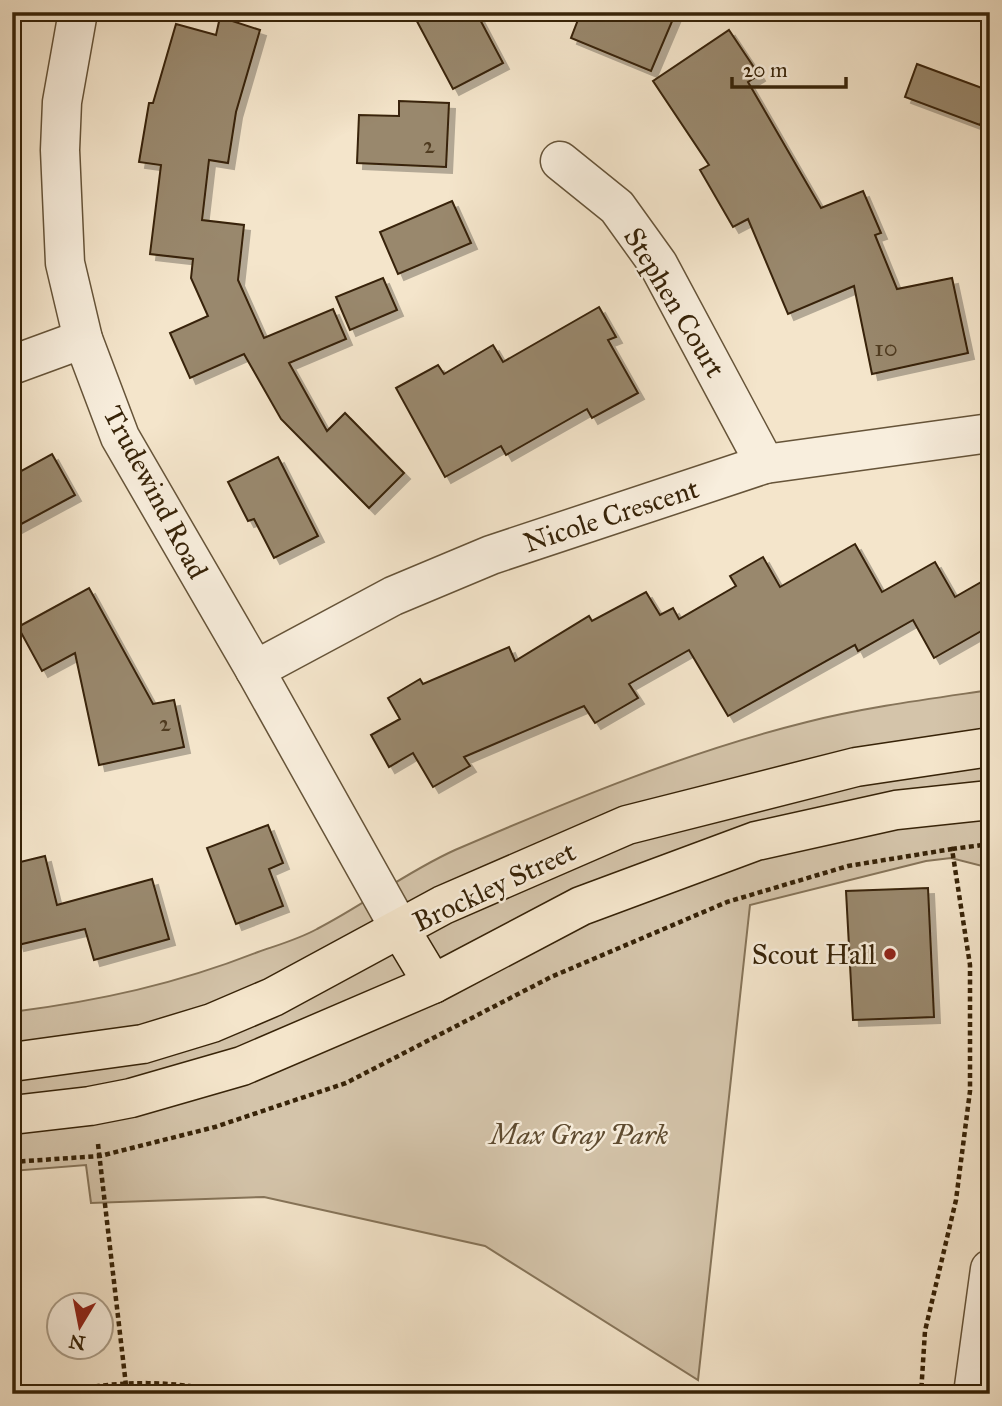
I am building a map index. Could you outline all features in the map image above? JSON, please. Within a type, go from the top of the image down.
[{"type":"main road","name":"Brockley Street","points":[[12,1062],[144,1044],[212,1023],[273,997],[443,905],[627,825],[856,767],[984,748]]},
{"type":"main road","points":[[984,748],[990,785]]},
{"type":"main road","name":"Brockley Street","points":[[12,1115],[90,1106],[242,1066],[433,984],[581,906],[756,841],[896,810],[990,800]]},
{"type":"main road","points":[[400,929],[433,984]]},
{"type":"street","name":"Trudewind Road","points":[[78,12],[62,102],[60,150],[65,263],[83,340],[120,438],[256,670],[400,929]]},
{"type":"street","name":"Stephen Court","points":[[560,161],[617,207],[658,264],[765,464]]},
{"type":"street","points":[[12,365],[83,340]]},
{"type":"street","name":"Nicole Crescent","points":[[256,670],[393,596],[491,555],[765,464],[990,433]]},
{"type":"street","points":[[973,1394],[990,1269]]},
{"type":"path","points":[[12,1162],[100,1156],[215,1127],[346,1083],[551,977],[727,902],[848,866],[990,844]]},
{"type":"path","points":[[920,1394],[925,1331],[956,1200],[970,1091],[970,965],[952,849]]},
{"type":"path","points":[[90,1106],[100,1156],[127,1394]]},
{"type":"path","points":[[53,1394],[125,1381],[154,1381],[232,1394]]},
{"type":"green space","name":"Max Gray Park","points":[[990,690],[990,868],[951,858],[926,861],[750,905],[698,1380],[485,1246],[264,1197],[91,1203],[86,1165],[12,1171],[12,1012],[106,997],[167,982],[288,942],[334,920],[419,868],[455,850],[585,796],[717,748],[830,717]]},
{"type":"building","points":[[412,12],[476,12],[503,63],[453,89]]},
{"type":"building","points":[[581,12],[676,12],[651,71],[571,38]]},
{"type":"building","points":[[220,17],[260,30],[236,112],[228,163],[209,160],[202,220],[244,225],[238,280],[264,338],[333,309],[346,339],[289,363],[327,431],[345,413],[404,473],[369,508],[281,419],[244,354],[190,378],[170,333],[208,316],[191,278],[193,259],[150,254],[161,165],[139,162],[149,103],[153,103],[176,24],[216,35]]},
{"type":"building","points":[[729,30],[759,75],[748,82],[821,208],[863,191],[881,233],[875,235],[897,289],[952,278],[968,353],[872,374],[854,286],[788,314],[748,219],[733,227],[700,170],[709,165],[653,81]]},
{"type":"building","points":[[917,64],[990,91],[990,101],[980,125],[905,97]]},
{"type":"building","points":[[399,101],[449,103],[446,167],[357,163],[359,115],[399,116]]},
{"type":"building","points":[[452,201],[471,243],[398,274],[380,232]]},
{"type":"building","points":[[383,278],[397,310],[350,330],[336,297]]},
{"type":"building","points":[[599,307],[616,337],[608,340],[638,393],[592,418],[587,409],[506,455],[501,446],[445,477],[396,388],[438,365],[444,374],[493,345],[503,362]]},
{"type":"building","points":[[52,454],[75,495],[12,529],[12,476]]},
{"type":"building","points":[[278,457],[318,536],[274,558],[254,519],[248,521],[228,482]]},
{"type":"building","points":[[855,544],[882,592],[935,562],[955,597],[990,577],[990,626],[934,658],[913,620],[858,651],[855,645],[728,716],[689,650],[629,684],[638,698],[595,723],[584,706],[464,757],[470,766],[433,787],[413,753],[389,767],[371,735],[400,719],[388,698],[420,679],[423,684],[509,647],[515,661],[589,616],[592,621],[646,592],[660,615],[673,608],[679,619],[736,586],[730,576],[763,557],[780,587]]},
{"type":"building","points":[[89,588],[153,704],[174,700],[184,747],[99,765],[75,653],[42,671],[18,627]]},
{"type":"building","points":[[268,825],[283,863],[269,869],[283,906],[236,924],[207,848]]},
{"type":"building","points":[[45,856],[57,905],[152,879],[169,939],[94,960],[85,929],[18,945],[12,922],[12,864]]},
{"type":"building","name":"Scout Hall","points":[[928,888],[934,1017],[853,1020],[846,891]]},
{"type":"place","name":"Scout Hall","points":[[890,954]]}]
